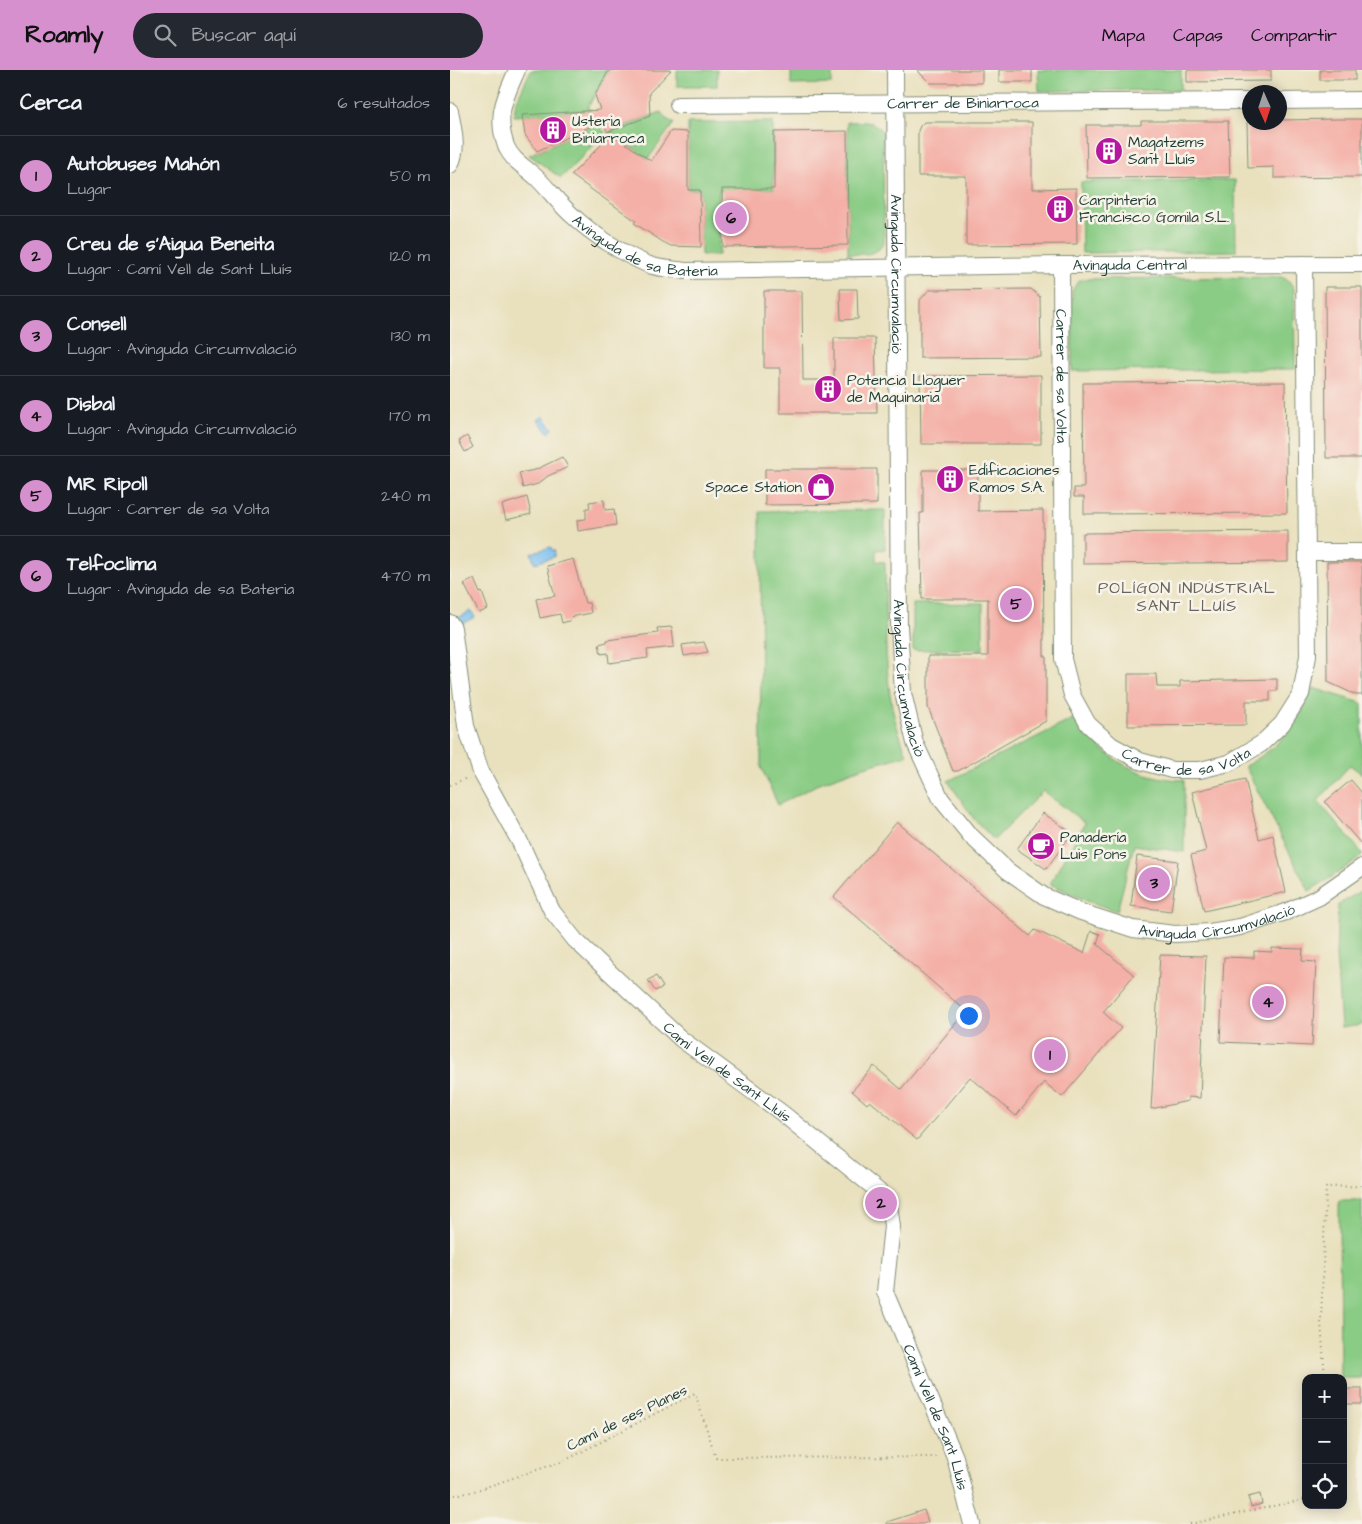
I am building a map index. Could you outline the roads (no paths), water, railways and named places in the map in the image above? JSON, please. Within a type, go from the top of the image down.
[{"type":"street","name":"Avinguda de sa Bateria","points":[[517,70],[503,102],[501,115],[502,132],[507,148],[517,162],[537,178],[574,218],[610,244],[648,265],[685,271],[897,267]]},
{"type":"street","name":"Avinguda Circumvalació","points":[[896,70],[899,626],[903,694],[915,743],[941,799],[971,836],[1008,871],[1044,896],[1081,912],[1132,929],[1175,934],[1210,932],[1240,927],[1286,912],[1319,897],[1362,867]]},
{"type":"street","points":[[1287,101],[1362,100]]},
{"type":"street","name":"Carrer de Biniarroca","points":[[678,105],[1242,101]]},
{"type":"street","points":[[450,111],[455,137],[455,156],[450,165]]},
{"type":"street","name":"Carrer de sa Volta","points":[[1061,265],[1063,659],[1072,695],[1088,724],[1111,745],[1140,761],[1172,770],[1200,770],[1229,763],[1261,744],[1282,724],[1301,694],[1308,656],[1304,264]]},
{"type":"street","name":"Avinguda Central","points":[[897,267],[1362,264]]},
{"type":"street","points":[[1307,552],[1362,552]]},
{"type":"street","name":"Camí Vell de Sant Lluís","points":[[450,623],[453,628],[466,726],[481,772],[520,842],[552,911],[575,940],[681,1039],[782,1113],[888,1199],[892,1226],[885,1292],[955,1457],[972,1524]]},
{"type":"water","points":[[543,416],[553,429],[549,433],[538,420]]},
{"type":"water","points":[[551,547],[555,551],[554,557],[535,563],[531,553]]},
{"type":"water","points":[[471,611],[475,617],[462,624],[458,618]]},
{"type":"place","name":"Usteria Biniarroca","points":[[553,130]]},
{"type":"place","name":"Magatzems Sant Lluís","points":[[1109,151]]},
{"type":"place","name":"Carpintería Francisco Gomila S.L.","points":[[1060,209]]},
{"type":"place","name":"Telfoclima","points":[[731,218]]},
{"type":"place","name":"Potencia Lloguer de Maquinaria","points":[[828,389]]},
{"type":"place","name":"Edificaciones Ramos S.A.","points":[[950,479]]},
{"type":"place","name":"Space Station","points":[[821,487]]},
{"type":"place","name":"MR Ripoll","points":[[1016,604]]},
{"type":"place","name":"Panadería Luis Pons","points":[[1041,846]]},
{"type":"place","name":"Consell","points":[[1154,883]]},
{"type":"place","name":"Disbal","points":[[1268,1002]]},
{"type":"place","name":"Autobuses Mahón","points":[[1050,1055]]},
{"type":"place","name":"Creu de s'Aigua Beneita","points":[[881,1203]]},
{"type":"district","name":"POLÍGON INDÚSTRIAL SANT LLUÍS","points":[[1187,597]]}]
